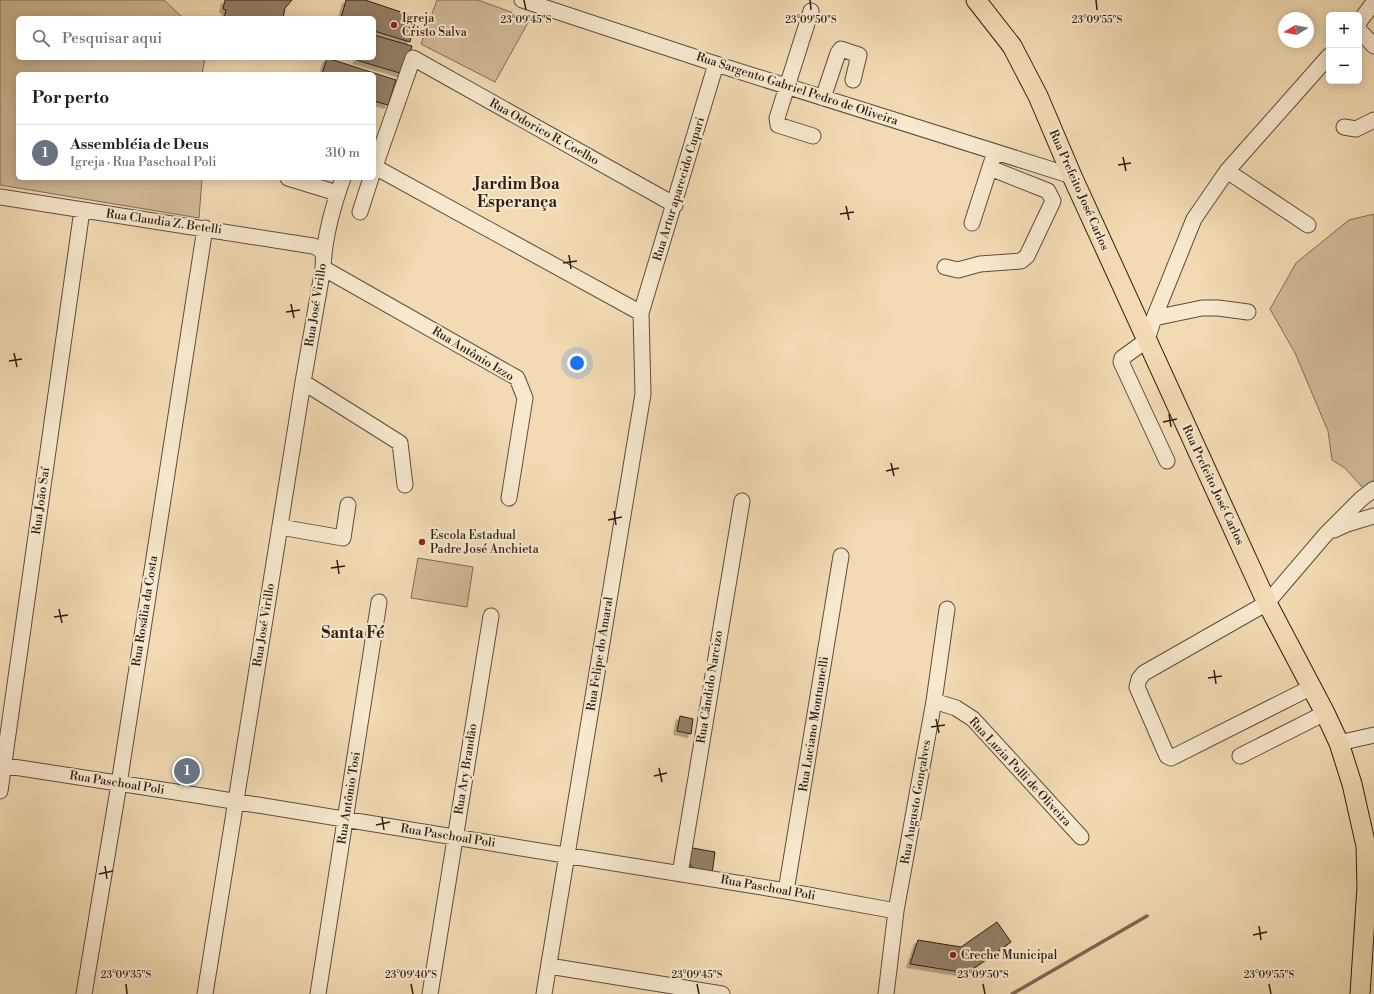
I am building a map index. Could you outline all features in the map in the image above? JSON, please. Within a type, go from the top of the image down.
[{"type":"main road","name":"Rua Prefeito José Carlos","points":[[976,0],[1012,46],[1038,96],[1072,176],[1267,603],[1310,688],[1325,713],[1339,743],[1370,845],[1360,994]]},
{"type":"street","name":"Rua Sargento Gabriel Pedro de Oliveira","points":[[522,0],[716,64],[1072,176]]},
{"type":"street","points":[[811,11],[777,118],[778,125],[813,136]]},
{"type":"street","points":[[1362,33],[1374,46]]},
{"type":"street","points":[[824,98],[838,52],[841,49],[859,55],[853,80]]},
{"type":"street","name":"Rua Odorico R. Coelho","points":[[376,163],[413,58],[675,205]]},
{"type":"street","points":[[1167,461],[1121,362],[1122,358],[1147,340],[1154,318],[1194,219],[1227,171],[1326,59]]},
{"type":"street","name":"Rua Artur aparecido Cupari","points":[[641,313],[675,205],[716,64]]},
{"type":"street","points":[[1344,128],[1356,130],[1374,120]]},
{"type":"street","points":[[972,222],[994,152]]},
{"type":"street","points":[[945,267],[958,270],[980,264],[1021,262],[1027,256],[1053,201],[1048,191],[990,168]]},
{"type":"street","points":[[1227,171],[1308,225]]},
{"type":"street","points":[[376,173],[641,313]]},
{"type":"street","points":[[301,180],[320,183],[337,193]]},
{"type":"street","name":"Rua José Virillo","points":[[205,994],[303,382],[337,193],[342,180]]},
{"type":"street","points":[[360,212],[370,180]]},
{"type":"street","name":"Rua Claudia Z. Betelli","points":[[0,197],[313,246],[320,249],[324,262]]},
{"type":"street","name":"Rua João Saí","points":[[0,791],[2,765],[82,210]]},
{"type":"street","name":"Rua Rosália da Costa","points":[[84,994],[119,784],[205,228]]},
{"type":"street","name":"Rua Antônio Izzo","points":[[324,262],[517,378],[525,398],[509,498]]},
{"type":"street","points":[[1154,318],[1202,308],[1218,308],[1248,312]]},
{"type":"street","name":"Rua Felipe do Amaral","points":[[544,994],[643,394],[641,313]]},
{"type":"street","points":[[303,382],[400,443],[405,485]]},
{"type":"street","points":[[1310,688],[1171,758],[1167,756],[1137,687],[1139,679],[1144,673],[1267,603],[1326,534],[1361,499],[1374,490]]},
{"type":"street","name":"Rua Cândido Narcizo","points":[[680,874],[742,501]]},
{"type":"street","points":[[280,527],[343,538],[345,535],[348,505]]},
{"type":"street","points":[[1326,534],[1347,524],[1374,516]]},
{"type":"street","name":"Rua Luciano Montuanelli","points":[[786,891],[841,556]]},
{"type":"street","name":"Rua Antônio Tosi","points":[[318,994],[379,602]]},
{"type":"street","name":"Rua Augusto Gonçalves","points":[[886,994],[896,911],[934,701],[947,609]]},
{"type":"street","name":"Rua Ary Brandão","points":[[430,994],[454,837],[491,616]]},
{"type":"street","name":"Rua Luzia Polli de Oliveira","points":[[934,701],[956,708],[973,719],[1081,837]]},
{"type":"street","points":[[1240,756],[1325,713]]},
{"type":"street","points":[[1339,743],[1374,735]]},
{"type":"street","name":"Rua Paschoal Poli","points":[[2,765],[566,855],[786,891],[896,911]]},
{"type":"street","points":[[549,966],[722,994]]},
{"type":"shaded area","points":[[0,0],[164,0],[181,16],[16,16],[16,60],[205,60],[202,72],[16,72],[16,180],[202,180],[199,218],[0,185]]},
{"type":"shaded area","points":[[437,0],[478,0],[530,19],[495,82],[421,44]]},
{"type":"shaded area","points":[[1374,214],[1374,480],[1363,488],[1345,468],[1332,460],[1328,431],[1295,353],[1270,309],[1296,263],[1349,220]]},
{"type":"shaded area","points":[[418,558],[473,567],[467,607],[411,598]]},
{"type":"building","points":[[225,0],[292,0],[285,8],[283,16],[224,16],[226,10],[223,9]]},
{"type":"building","name":"Igreja Cristo Salva","points":[[346,0],[365,0],[416,17],[410,42],[376,32],[376,16],[342,16]]},
{"type":"building","points":[[376,36],[412,46],[403,74],[356,60],[376,60]]},
{"type":"building","points":[[326,60],[333,60],[371,72],[323,72]]},
{"type":"building","points":[[376,74],[396,80],[388,105],[376,102]]},
{"type":"building","points":[[680,716],[693,719],[691,734],[677,731]]},
{"type":"building","points":[[185,761],[191,762],[188,781],[182,780]]},
{"type":"building","points":[[687,847],[715,852],[712,874],[695,869],[691,866],[688,862]]},
{"type":"building","name":"Creche Municipal","points":[[997,922],[1011,942],[967,973],[910,964],[918,940],[961,947]]},
{"type":"waterway","points":[[1012,994],[1147,916]]},
{"type":"place","name":"Igreja Cristo Salva","points":[[394,25]]},
{"type":"place","name":"Escola Estadual Padre José Anchieta","points":[[422,542]]},
{"type":"place","name":"Assembléia de Deus","points":[[187,771]]},
{"type":"place","name":"Creche Municipal","points":[[953,955]]},
{"type":"district","name":"Jardim Boa Esperança","points":[[517,193]]},
{"type":"district","name":"Santa Fé","points":[[353,633]]}]
